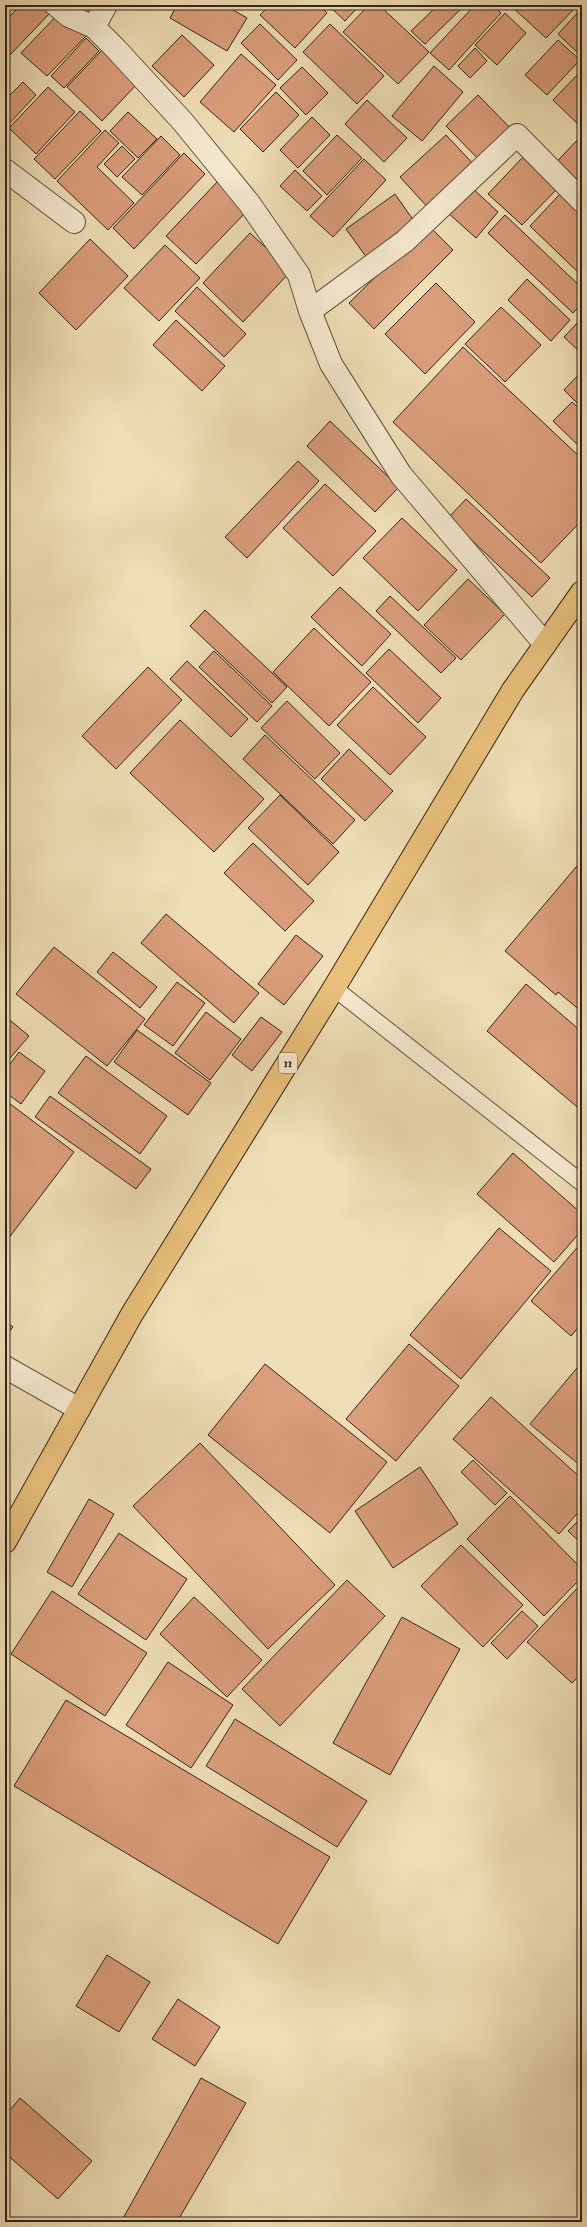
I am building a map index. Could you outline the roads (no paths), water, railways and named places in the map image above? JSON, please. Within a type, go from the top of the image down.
[{"type":"highway","name":"11","points":[[5,1542],[132,1314],[334,988],[513,690],[582,592]]},
{"type":"street","points":[[56,5],[69,16],[94,27],[116,49],[183,122],[249,204],[299,276],[310,311],[331,364],[401,475],[545,644]]},
{"type":"street","points":[[94,27],[106,5]]},
{"type":"street","points":[[310,311],[405,241],[517,135],[582,202]]},
{"type":"street","points":[[5,170],[74,222]]},
{"type":"street","points":[[5,1367],[79,1409]]},
{"type":"lane","points":[[334,988],[582,1183]]}]
